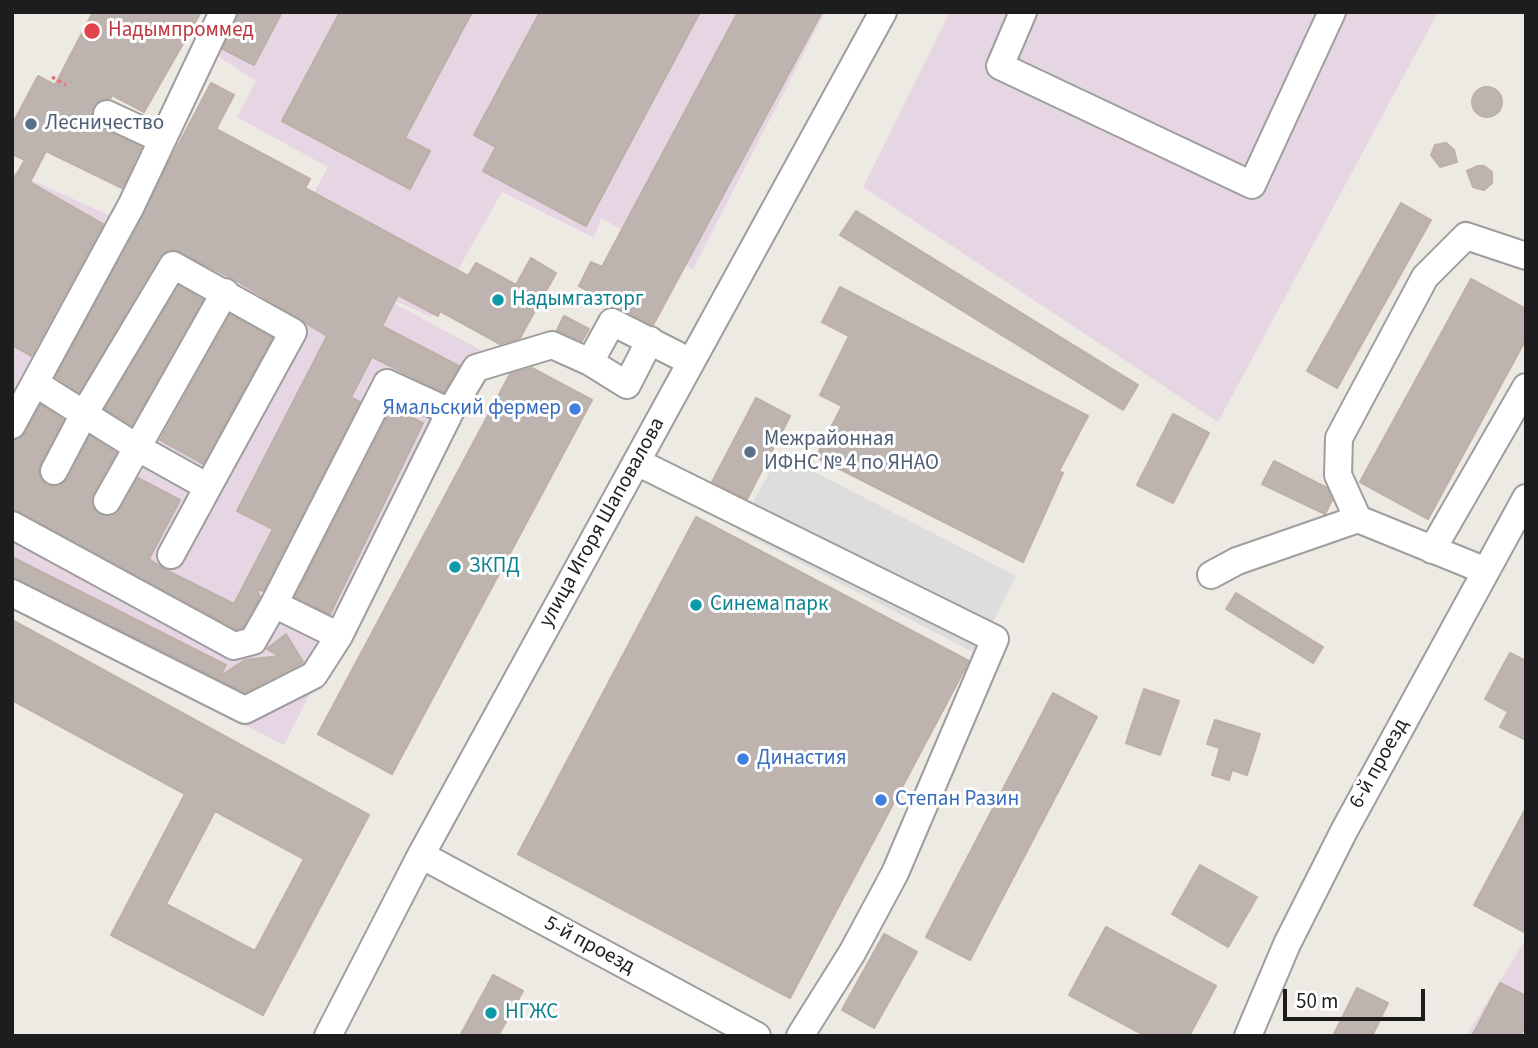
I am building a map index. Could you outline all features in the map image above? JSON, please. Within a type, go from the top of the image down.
[{"type":"street","points":[[12,425],[131,206],[223,12]]},
{"type":"street","name":"улица Игоря Шаповалова","points":[[328,1036],[421,855],[883,12]]},
{"type":"street","points":[[1023,12],[1000,66],[1252,185],[1332,12]]},
{"type":"street","points":[[107,114],[161,139]]},
{"type":"street","points":[[1357,519],[1338,475],[1339,438],[1425,277],[1466,236],[1526,256]]},
{"type":"street","points":[[54,471],[84,414],[173,265],[293,332],[172,555]]},
{"type":"street","points":[[107,501],[140,449],[225,292]]},
{"type":"street","points":[[590,362],[612,322],[691,362]]},
{"type":"street","points":[[12,593],[245,710],[314,675],[339,636],[450,412],[476,368],[552,345],[590,362],[627,385],[650,341]]},
{"type":"street","points":[[35,383],[140,449],[208,487]]},
{"type":"street","points":[[12,526],[234,646],[253,641],[387,383],[450,412]]},
{"type":"street","points":[[1432,550],[1526,387]]},
{"type":"street","points":[[637,462],[995,639],[895,873],[852,953],[800,1036]]},
{"type":"street","name":"6-й проезд","points":[[1248,1036],[1287,944],[1343,831],[1526,498]]},
{"type":"street","points":[[1211,575],[1237,561],[1357,519],[1486,571]]},
{"type":"street","points":[[274,604],[339,636]]},
{"type":"street","name":"5-й проезд","points":[[421,855],[757,1036]]},
{"type":"path","points":[[52,77],[66,85]]},
{"type":"shaded area","points":[[227,12],[825,12],[693,269],[601,218],[594,238],[502,192],[431,317],[362,286],[484,352],[284,745],[12,606],[12,171],[128,224],[152,175],[285,246],[328,167],[237,117],[256,81],[208,50]]},
{"type":"shaded area","points":[[950,12],[1438,12],[1218,422],[863,187]]},
{"type":"shaded area","points":[[780,454],[1016,576],[977,654],[737,530]]},
{"type":"shaded area","points":[[1526,939],[1526,1036],[1466,1036]]},
{"type":"building","points":[[93,12],[201,12],[144,112],[112,95],[110,99],[99,101],[93,108],[94,122],[100,128],[141,147],[122,188],[46,151],[30,182],[103,224],[31,356],[12,345],[12,182],[25,160],[12,154],[12,125],[38,76],[55,85]]},
{"type":"building","points":[[239,12],[282,12],[254,65],[223,49]]},
{"type":"building","points":[[340,12],[472,12],[405,138],[430,151],[410,189],[282,121]]},
{"type":"building","points":[[540,12],[700,12],[586,226],[483,171],[496,147],[474,135]]},
{"type":"building","points":[[738,12],[822,12],[653,325],[579,286],[591,262],[602,267]]},
{"type":"building","points":[[211,83],[234,95],[216,129],[310,179],[305,188],[468,276],[476,263],[516,285],[531,258],[556,273],[520,338],[500,344],[440,311],[438,316],[398,295],[382,326],[459,366],[444,392],[372,357],[351,397],[360,402],[263,591],[257,589],[260,597],[243,627],[236,629],[12,509],[12,441],[25,433],[41,405],[63,420],[40,464],[40,479],[46,485],[55,487],[68,479],[90,436],[116,453],[93,494],[93,508],[99,514],[116,514],[138,478],[180,500],[149,559],[164,569],[234,604],[273,529],[237,511],[327,336],[232,278],[172,249],[159,257],[79,392],[56,377]]},
{"type":"building","points":[[1487,87],[1493,88],[1501,96],[1501,108],[1493,116],[1487,117],[1481,116],[1473,108],[1472,102],[1473,96],[1481,88]]},
{"type":"building","points":[[1446,143],[1454,150],[1457,162],[1440,167],[1431,155],[1435,145]]},
{"type":"building","points":[[1484,166],[1492,172],[1492,183],[1484,190],[1473,187],[1467,171]]},
{"type":"building","points":[[1401,203],[1431,220],[1337,388],[1307,371]]},
{"type":"building","points":[[856,211],[1138,385],[1123,410],[840,235]]},
{"type":"building","points":[[1471,279],[1526,309],[1526,339],[1428,519],[1360,482]]},
{"type":"building","points":[[179,286],[203,300],[132,425],[105,409]]},
{"type":"building","points":[[840,287],[1088,416],[1059,471],[1063,473],[1023,562],[816,457],[842,406],[820,395],[849,336],[822,322]]},
{"type":"building","points":[[230,315],[272,338],[203,464],[160,440]]},
{"type":"building","points":[[564,316],[589,329],[582,341],[557,330]]},
{"type":"building","name":"ЗКПД","points":[[532,368],[592,400],[392,774],[318,734],[510,374]]},
{"type":"building","name":"Межрайонная ИФНС № 4 по ЯНАО","points":[[756,398],[790,416],[747,499],[712,482]]},
{"type":"building","points":[[392,408],[423,423],[330,614],[295,597]]},
{"type":"building","points":[[1173,414],[1209,433],[1173,503],[1137,485]]},
{"type":"building","points":[[1274,461],[1327,488],[1332,500],[1325,514],[1262,484]]},
{"type":"building","name":"Династия","points":[[696,517],[969,661],[790,998],[518,854]]},
{"type":"building","points":[[12,557],[226,665],[220,676],[245,660],[280,656],[267,649],[286,634],[303,662],[245,692],[12,577]]},
{"type":"building","points":[[1236,593],[1323,647],[1313,663],[1226,609]]},
{"type":"building","points":[[12,620],[369,815],[263,1015],[111,935],[185,794],[12,700]],"holes":[[[215,811],[304,859],[255,951],[166,904]]]},
{"type":"building","points":[[1510,653],[1526,661],[1526,740],[1500,727],[1508,712],[1485,699]]},
{"type":"building","points":[[1144,689],[1179,701],[1160,755],[1126,743]]},
{"type":"building","points":[[1053,693],[1097,717],[970,960],[926,937]]},
{"type":"building","points":[[1215,720],[1260,734],[1247,775],[1232,770],[1229,780],[1212,775],[1220,748],[1207,744]]},
{"type":"building","points":[[1526,808],[1526,933],[1474,905]]},
{"type":"building","points":[[1200,865],[1257,897],[1228,947],[1172,914]]},
{"type":"building","points":[[1106,927],[1216,986],[1189,1036],[1146,1036],[1069,995]]},
{"type":"building","points":[[884,934],[917,952],[874,1028],[842,1010]]},
{"type":"building","name":"НГЖС","points":[[493,975],[523,991],[498,1036],[460,1036]]},
{"type":"building","points":[[1500,983],[1526,996],[1526,1024],[1520,1036],[1472,1036]]},
{"type":"building","points":[[1357,988],[1388,1003],[1372,1036],[1333,1036]]},
{"type":"place","name":"Надымпроммед","points":[[92,31]]},
{"type":"place","name":"Лесничество","points":[[31,124]]},
{"type":"place","name":"Надымгазторг","points":[[498,300]]},
{"type":"place","name":"Ямальский фермер","points":[[575,409]]},
{"type":"place","name":"Межрайонная ИФНС № 4 по ЯНАО","points":[[750,452]]},
{"type":"place","name":"ЗКПД","points":[[455,567]]},
{"type":"place","name":"Синема парк","points":[[696,605]]},
{"type":"place","name":"Династия","points":[[743,759]]},
{"type":"place","name":"Степан Разин","points":[[881,800]]},
{"type":"place","name":"НГЖС","points":[[491,1013]]}]
